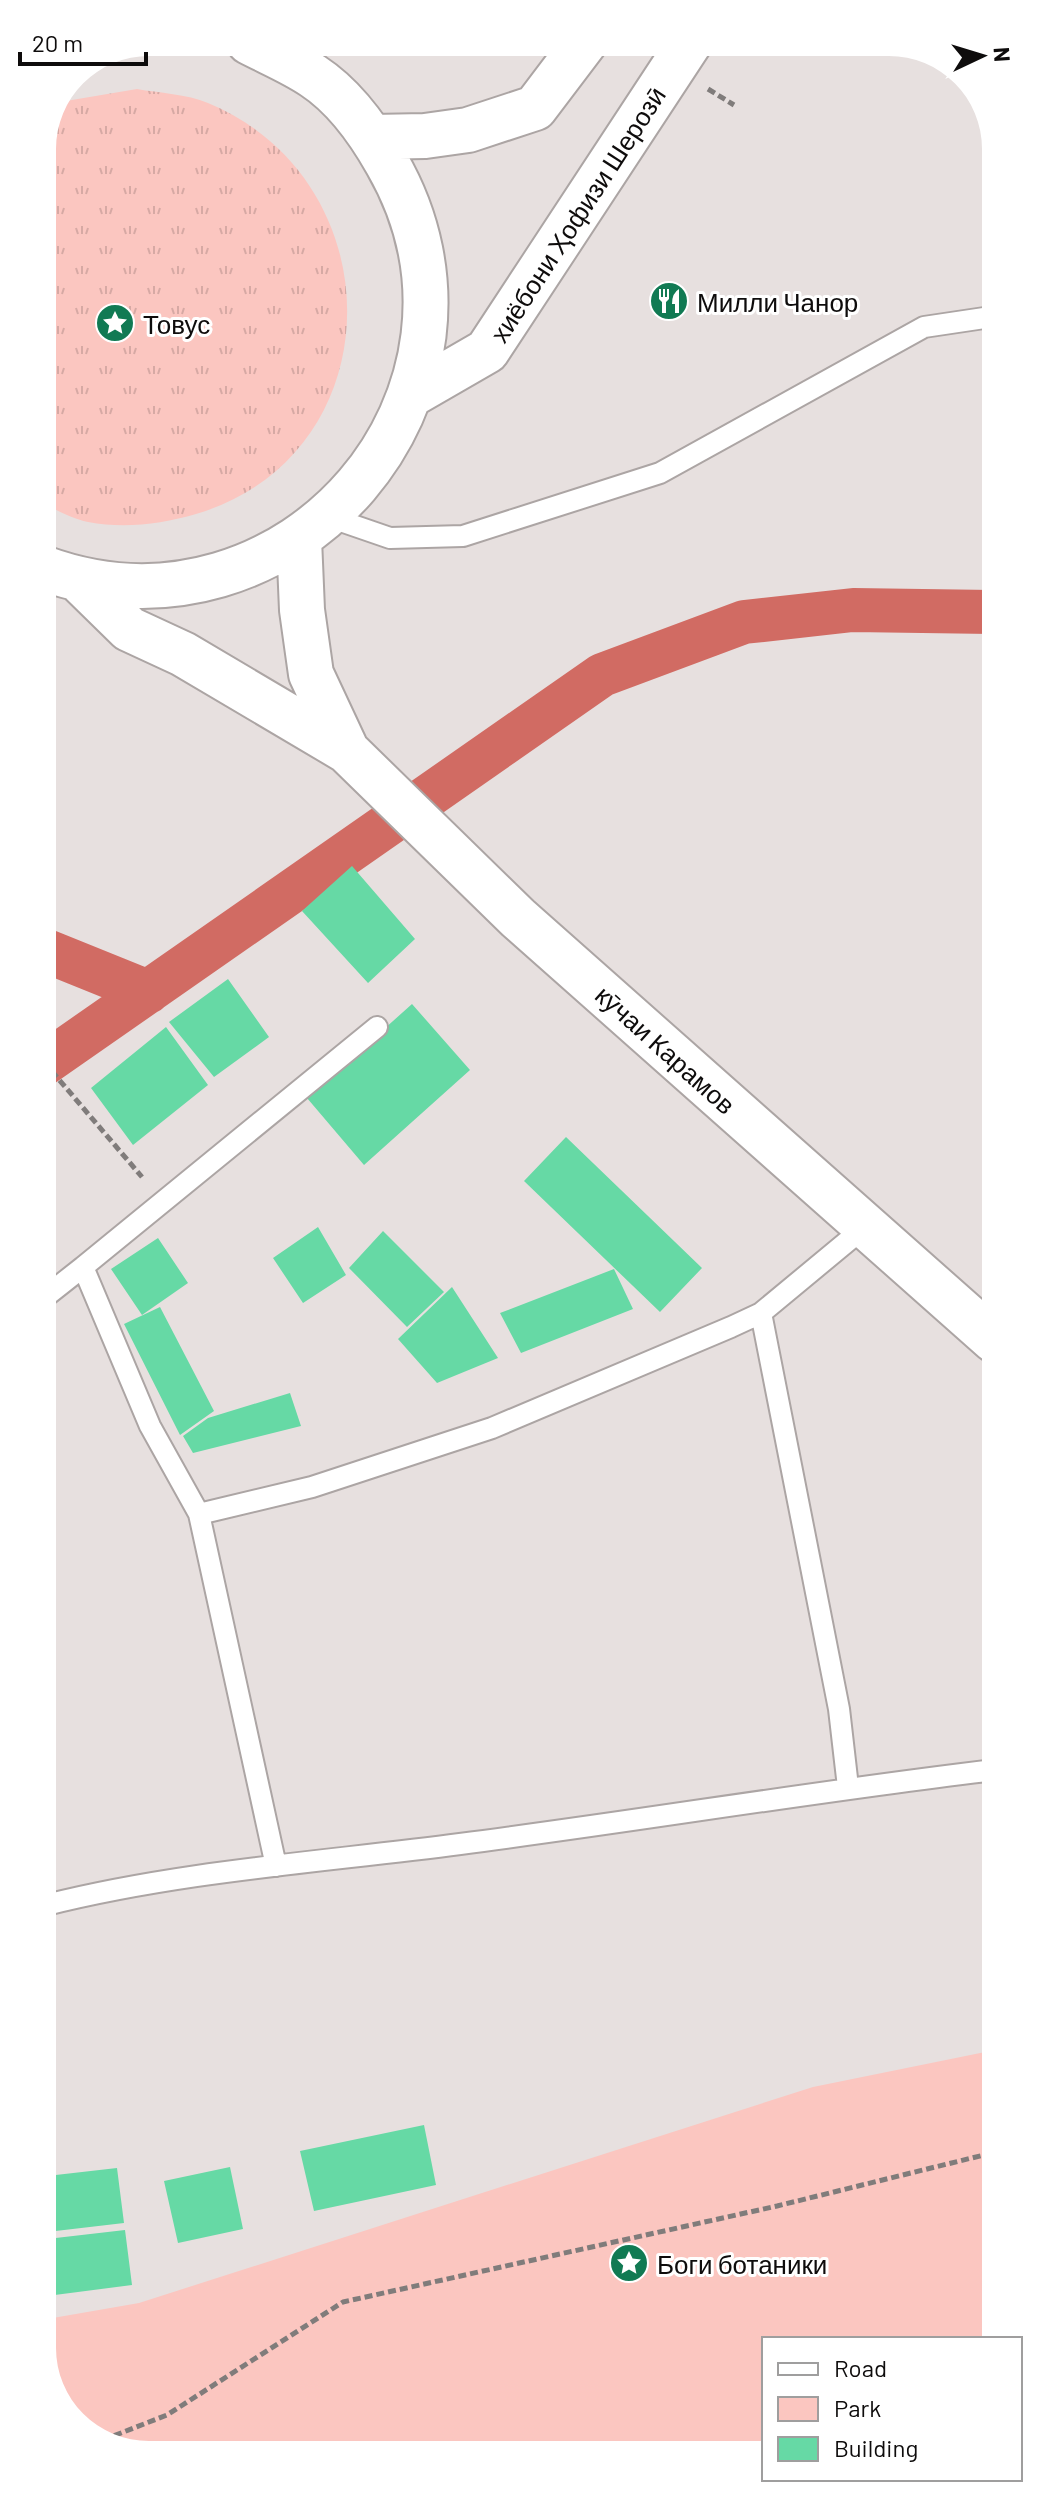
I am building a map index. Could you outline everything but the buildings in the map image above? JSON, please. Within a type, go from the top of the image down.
[{"type":"main road","points":[[372,137],[425,136],[468,130],[535,108],[574,56]]},
{"type":"main road","name":"хиёбони Ҳофизи Шерозӣ","points":[[409,396],[487,351],[681,56]]},
{"type":"main road","points":[[62,574],[156,587],[231,573],[314,528],[383,451],[409,396],[422,343],[425,289],[417,235],[399,184],[372,137],[304,59]]},
{"type":"main road","name":"кӯчаи Карамов","points":[[314,528],[302,610],[311,674],[347,751]]},
{"type":"main road","name":"кӯчаи Карамов","points":[[62,574],[129,629],[183,654],[347,751],[518,918],[982,1329]]},
{"type":"lane","points":[[314,528],[390,538],[463,536],[660,473],[924,327],[982,318]]},
{"type":"lane","points":[[56,1288],[377,1027]]},
{"type":"lane","points":[[199,1514],[312,1487],[492,1428],[761,1313],[866,1226]]},
{"type":"lane","points":[[83,1267],[150,1426],[199,1514],[276,1866]]},
{"type":"lane","points":[[761,1313],[839,1709],[848,1787]]},
{"type":"lane","points":[[56,1903],[276,1866],[625,1822],[848,1787],[982,1772]]},
{"type":"path","points":[[56,1075],[163,1202]]},
{"type":"path","points":[[116,2435],[167,2415],[343,2302],[777,2206],[982,2155]]},
{"type":"green space","points":[[137,89],[208,103],[270,141],[313,192],[339,252],[347,316],[337,379],[308,436],[261,483],[196,514],[156,523],[115,525],[82,521],[56,510],[56,143],[63,113],[70,100]]},
{"type":"green space","name":"Боги ботаники","points":[[982,2053],[982,2337],[762,2337],[762,2441],[143,2441],[113,2434],[92,2422],[75,2405],[61,2378],[56,2348],[56,2317],[139,2303],[813,2087]]},
{"type":"waterway","points":[[56,1056],[602,675],[744,622],[853,610],[982,612]]},
{"type":"waterway","points":[[56,955],[148,992]]},
{"type":"place","name":"Милли Чанор","points":[[669,301]]},
{"type":"place","name":"Товус","points":[[115,323]]},
{"type":"place","name":"Боги ботаники","points":[[629,2263]]}]
